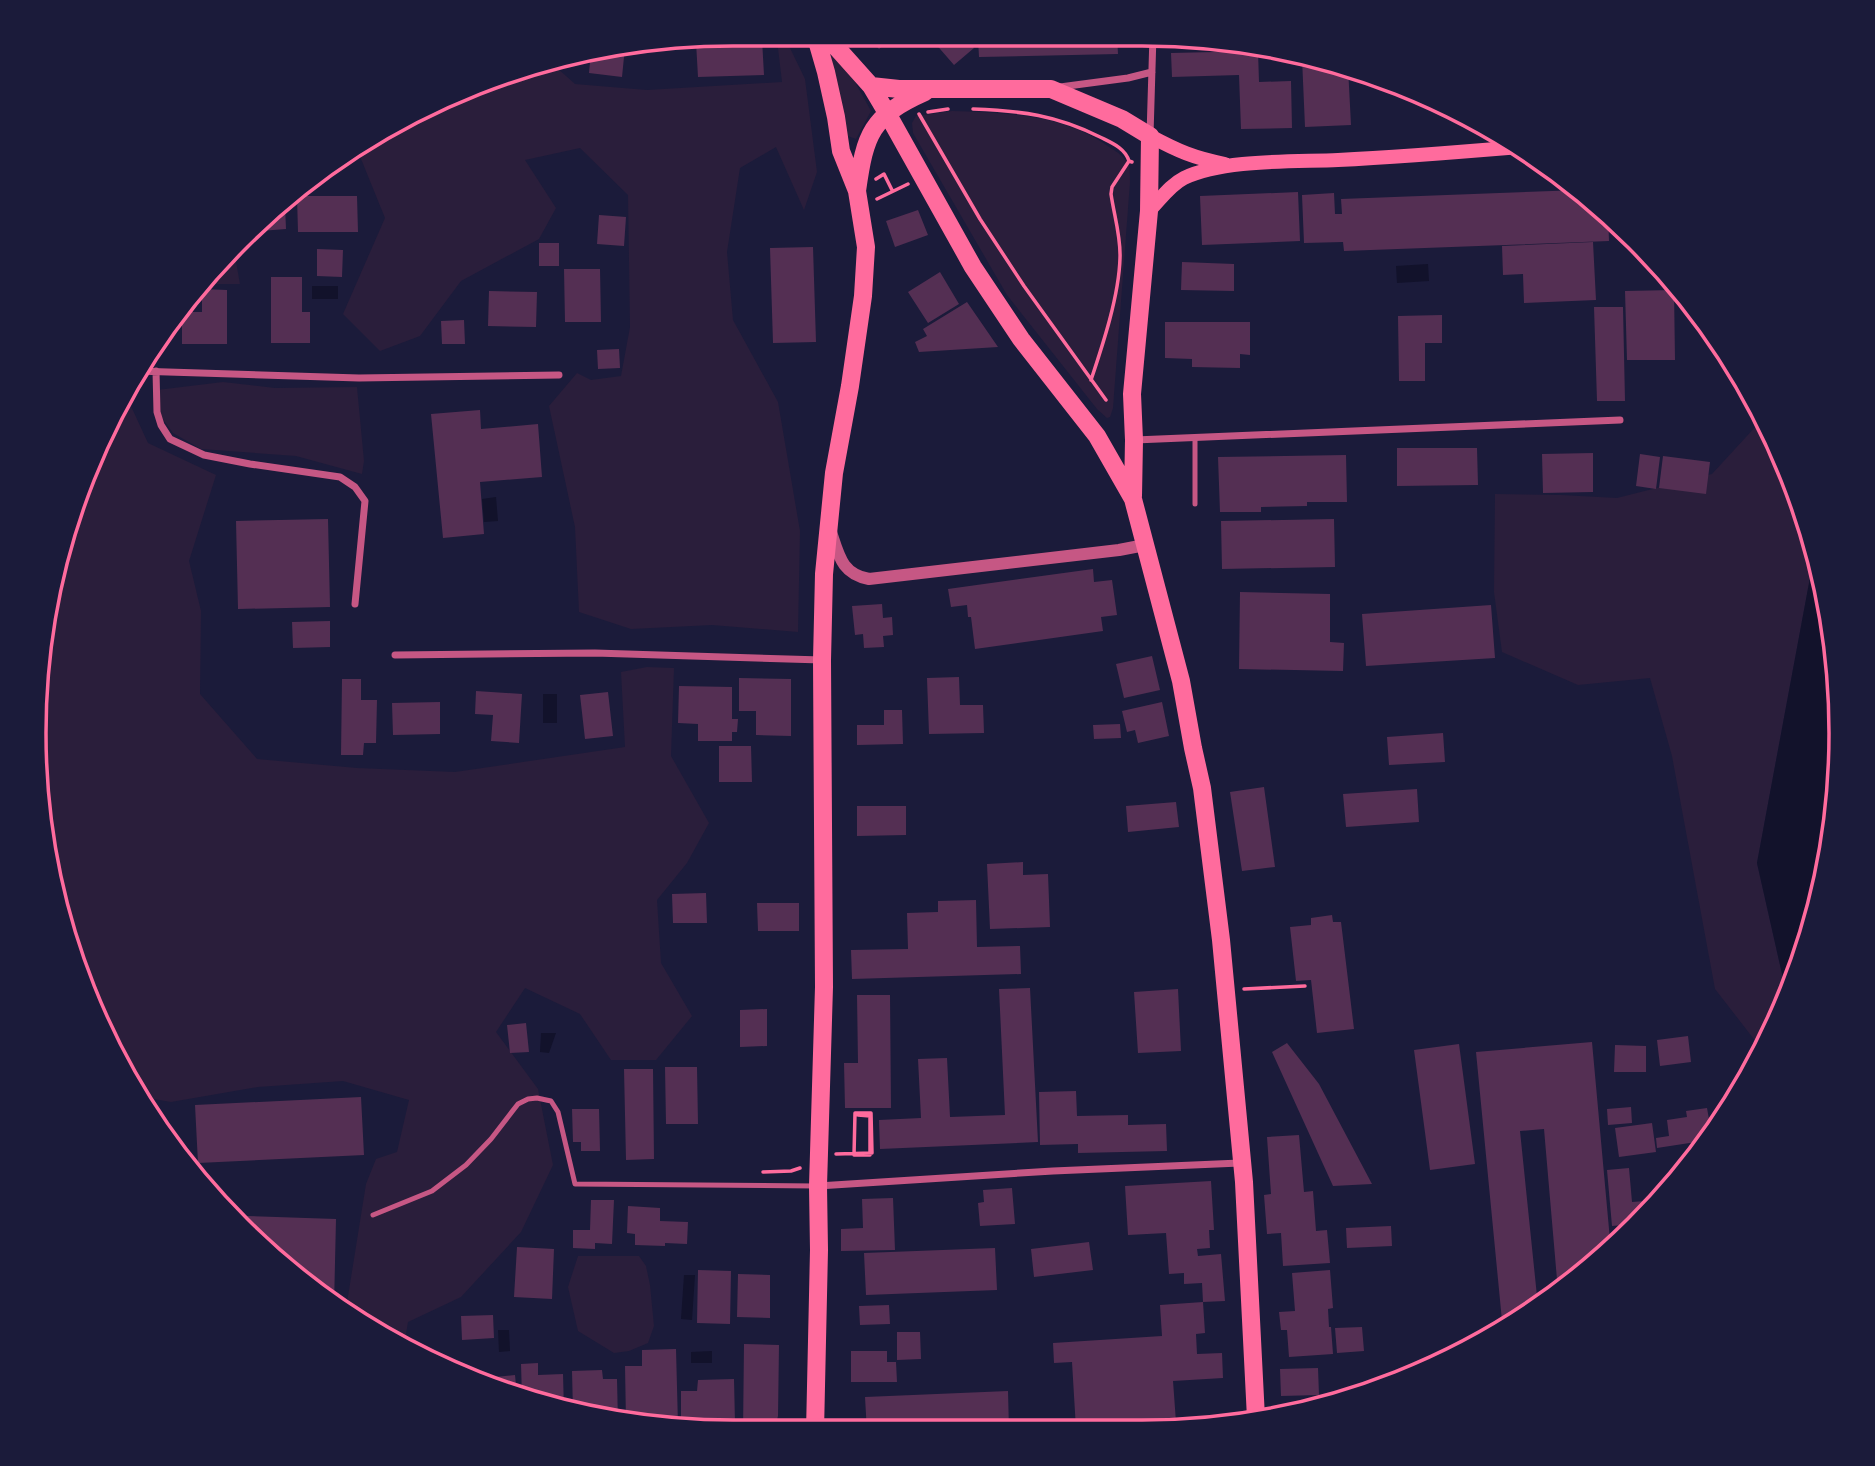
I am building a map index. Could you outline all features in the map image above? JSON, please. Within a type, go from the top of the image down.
[{"type":"main road","points":[[815,1420],[825,939],[822,660],[824,574],[834,473],[863,296],[866,247],[857,191],[841,151],[821,45]]},
{"type":"main road","points":[[831,45],[854,65],[871,86],[972,267],[1021,339],[1097,436],[1133,499],[1181,681],[1202,788],[1221,940],[1242,1163],[1256,1411]]},
{"type":"main road","points":[[871,86],[899,89],[1051,89],[1122,119],[1197,159],[1233,166]]},
{"type":"main road","points":[[857,191],[862,156],[875,125],[904,101],[933,88]]},
{"type":"main road","points":[[1133,499],[1132,394],[1149,211],[1150,136]]},
{"type":"main road","points":[[1149,211],[1184,178],[1233,166],[1503,148]]},
{"type":"street","points":[[1150,136],[1153,45]]},
{"type":"street","points":[[1051,89],[1153,72]]},
{"type":"street","points":[[149,370],[359,378],[559,375]]},
{"type":"street","points":[[156,370],[157,412],[170,439],[204,455],[340,477],[355,487],[365,501],[355,604]]},
{"type":"street","points":[[1134,440],[1620,420]]},
{"type":"street","points":[[828,521],[842,562],[857,577],[869,579],[1145,545]]},
{"type":"street","points":[[395,655],[595,653],[822,660]]},
{"type":"street","points":[[818,1186],[1053,1171],[1242,1163]]},
{"type":"lane","points":[[1195,437],[1195,504]]},
{"type":"lane","points":[[373,1215],[432,1191],[467,1165],[518,1104],[537,1098],[551,1101],[558,1112],[575,1184],[818,1186]]},
{"type":"path","points":[[904,101],[919,114],[980,219],[1105,400]]},
{"type":"path","points":[[919,114],[955,109]]},
{"type":"path","points":[[965,109],[1053,117],[1080,127],[1127,153],[1129,160],[1112,187],[1111,194],[1120,258],[1115,293],[1091,380]]},
{"type":"path","points":[[1129,160],[1150,169]]},
{"type":"path","points":[[860,210],[921,175]]},
{"type":"path","points":[[1225,990],[1305,986]]},
{"type":"path","points":[[819,1154],[873,1153],[871,1113],[856,1114]]},
{"type":"path","points":[[856,1114],[870,1116],[870,1155],[854,1155],[856,1114]]},
{"type":"shaded area","points":[[778,45],[787,45],[805,79],[817,172],[804,210],[776,147],[740,168],[727,252],[733,320],[778,402],[800,531],[798,632],[712,625],[631,629],[579,612],[575,527],[549,406],[577,373],[591,380],[621,376],[630,327],[628,195],[580,148],[525,160],[556,208],[539,239],[461,281],[420,336],[380,351],[343,314],[385,218],[360,156],[429,116],[512,82],[558,68],[575,84],[647,90],[782,82]]},
{"type":"shaded area","points":[[827,50],[850,73],[871,111],[856,139],[845,135]]},
{"type":"shaded area","points":[[952,111],[1034,117],[1054,122],[1092,136],[1120,155],[1129,166],[1113,408],[1110,417],[1107,418],[1097,409],[1007,295],[913,133],[912,123],[916,116]]},
{"type":"shaded area","points":[[236,259],[240,284],[213,284]]},
{"type":"shaded area","points":[[1428,264],[1429,281],[1397,283],[1396,266]]},
{"type":"shaded area","points":[[312,286],[338,286],[338,299],[312,299]]},
{"type":"shaded area","points":[[223,382],[275,388],[357,387],[364,461],[362,474],[296,456],[201,449],[173,433],[159,414],[157,390]]},
{"type":"shaded area","points":[[130,404],[148,443],[216,475],[189,561],[201,611],[200,694],[257,759],[357,768],[455,772],[625,747],[621,672],[647,667],[674,668],[671,756],[709,823],[687,863],[657,900],[661,963],[692,1016],[656,1060],[611,1060],[580,1014],[525,988],[496,1032],[538,1089],[553,1165],[521,1232],[461,1297],[408,1322],[405,1337],[347,1302],[366,1184],[376,1159],[397,1152],[409,1100],[343,1081],[258,1087],[171,1102],[151,1099],[116,1037],[98,996],[69,911],[51,823],[47,778],[47,688],[59,599],[82,512],[116,429]]},
{"type":"shaded area","points":[[1757,425],[1793,512],[1811,575],[1757,863],[1783,980],[1756,1042],[1715,989],[1672,756],[1650,678],[1578,685],[1502,652],[1494,592],[1495,494],[1617,498],[1712,474]]},
{"type":"shaded area","points":[[496,497],[498,521],[484,522],[482,499]]},
{"type":"shaded area","points":[[1811,575],[1824,643],[1828,688],[1828,778],[1816,867],[1806,911],[1783,980],[1757,863]]},
{"type":"shaded area","points":[[543,694],[557,694],[557,723],[543,723]]},
{"type":"shaded area","points":[[541,1033],[556,1033],[549,1053],[540,1052]]},
{"type":"shaded area","points":[[578,1256],[639,1256],[646,1266],[650,1285],[654,1326],[648,1343],[629,1351],[614,1353],[578,1331],[568,1287]]},
{"type":"shaded area","points":[[684,1275],[695,1275],[692,1320],[681,1319]]},
{"type":"shaded area","points":[[498,1330],[509,1330],[510,1351],[499,1352]]},
{"type":"shaded area","points":[[712,1351],[712,1363],[691,1363],[691,1352]]},
{"type":"building","points":[[762,45],[764,75],[698,77],[696,47]]},
{"type":"building","points":[[937,45],[971,45],[974,48],[954,65]]},
{"type":"building","points":[[978,45],[1118,45],[1118,54],[979,57]]},
{"type":"building","points":[[1235,52],[1258,56],[1259,82],[1291,81],[1292,128],[1241,129],[1239,75],[1172,77],[1171,53]]},
{"type":"building","points":[[624,54],[622,77],[589,73],[590,61]]},
{"type":"building","points":[[1302,65],[1349,78],[1351,125],[1305,127]]},
{"type":"building","points":[[1564,191],[1609,229],[1609,241],[1344,251],[1343,242],[1304,243],[1302,195],[1334,193],[1335,214],[1342,214],[1341,199]]},
{"type":"building","points":[[1298,192],[1300,241],[1202,245],[1200,196]]},
{"type":"building","points":[[304,196],[357,196],[358,232],[298,232],[297,202]]},
{"type":"building","points":[[918,210],[928,235],[895,247],[886,221]]},
{"type":"building","points":[[285,212],[286,229],[264,231]]},
{"type":"building","points":[[599,215],[626,217],[624,246],[597,244]]},
{"type":"building","points":[[1593,242],[1596,300],[1524,303],[1523,274],[1503,275],[1502,246]]},
{"type":"building","points":[[539,243],[559,243],[559,266],[539,266]]},
{"type":"building","points":[[813,247],[816,342],[773,343],[770,248]]},
{"type":"building","points":[[317,249],[343,250],[342,277],[317,276]]},
{"type":"building","points":[[1182,262],[1234,264],[1234,291],[1181,290]]},
{"type":"building","points":[[564,269],[600,269],[601,322],[565,322]]},
{"type":"building","points":[[940,272],[959,304],[928,323],[908,292]]},
{"type":"building","points":[[271,277],[302,277],[302,312],[310,312],[310,343],[271,343]]},
{"type":"building","points":[[208,289],[227,290],[227,344],[182,344],[182,322],[190,312],[202,312],[202,297]]},
{"type":"building","points":[[1667,290],[1674,298],[1675,360],[1627,360],[1625,291]]},
{"type":"building","points":[[489,291],[537,292],[536,327],[488,326]]},
{"type":"building","points":[[967,302],[998,347],[919,352],[915,342],[927,336],[923,329]]},
{"type":"building","points":[[1594,307],[1623,307],[1625,401],[1597,401]]},
{"type":"building","points":[[1442,315],[1442,343],[1425,343],[1425,381],[1399,381],[1398,316]]},
{"type":"building","points":[[464,320],[465,344],[442,344],[441,321]]},
{"type":"building","points":[[1165,322],[1250,322],[1250,355],[1240,354],[1240,368],[1192,367],[1192,359],[1165,358]]},
{"type":"building","points":[[619,349],[620,368],[598,369],[597,350]]},
{"type":"building","points":[[480,410],[481,429],[538,424],[542,477],[480,482],[484,534],[443,538],[431,414]]},
{"type":"building","points":[[1397,448],[1477,448],[1478,485],[1397,486]]},
{"type":"building","points":[[1593,453],[1593,492],[1543,493],[1542,454]]},
{"type":"building","points":[[1640,454],[1660,457],[1656,489],[1636,486]]},
{"type":"building","points":[[1346,455],[1347,502],[1307,502],[1307,506],[1261,507],[1261,512],[1220,512],[1218,457]]},
{"type":"building","points":[[1663,456],[1710,462],[1706,494],[1659,488]]},
{"type":"building","points":[[328,519],[330,607],[238,609],[236,521]]},
{"type":"building","points":[[1334,519],[1335,567],[1222,569],[1221,521]]},
{"type":"building","points":[[1093,569],[1094,582],[1112,580],[1117,615],[1101,617],[1103,631],[975,649],[967,605],[951,607],[948,589]]},
{"type":"building","points":[[1240,592],[1330,594],[1330,642],[1344,643],[1343,671],[1239,669]]},
{"type":"building","points":[[882,604],[883,618],[892,617],[893,635],[883,636],[884,647],[864,648],[863,634],[855,635],[852,606]]},
{"type":"building","points":[[1491,605],[1495,658],[1366,666],[1362,614]]},
{"type":"building","points":[[330,621],[330,647],[293,648],[292,622]]},
{"type":"building","points":[[1152,656],[1160,690],[1124,698],[1116,664]]},
{"type":"building","points":[[959,677],[960,705],[983,705],[984,733],[929,734],[927,678]]},
{"type":"building","points":[[739,678],[791,679],[791,736],[756,735],[756,711],[739,711]]},
{"type":"building","points":[[342,679],[361,679],[361,700],[377,700],[376,743],[364,743],[363,755],[341,755]]},
{"type":"building","points":[[679,686],[732,687],[732,719],[738,719],[737,732],[732,732],[732,741],[698,741],[698,724],[678,723]]},
{"type":"building","points":[[476,691],[522,694],[519,743],[491,741],[493,715],[475,714]]},
{"type":"building","points":[[608,692],[613,736],[585,739],[580,695]]},
{"type":"building","points":[[440,702],[440,734],[393,735],[392,703]]},
{"type":"building","points":[[1162,702],[1169,736],[1138,743],[1135,730],[1127,732],[1122,711]]},
{"type":"building","points":[[884,710],[902,710],[903,744],[857,745],[857,725],[884,725]]},
{"type":"building","points":[[1120,724],[1121,738],[1094,739],[1093,725]]},
{"type":"building","points":[[1443,733],[1445,762],[1389,765],[1387,737]]},
{"type":"building","points":[[719,746],[751,746],[752,782],[719,782]]},
{"type":"building","points":[[1264,787],[1275,867],[1242,871],[1230,792]]},
{"type":"building","points":[[1417,789],[1419,822],[1346,827],[1343,794]]},
{"type":"building","points":[[1176,802],[1179,827],[1128,832],[1126,806]]},
{"type":"building","points":[[857,806],[906,806],[906,835],[857,836]]},
{"type":"building","points":[[1023,862],[1023,875],[1048,874],[1050,927],[990,929],[987,864]]},
{"type":"building","points":[[706,893],[707,923],[673,923],[672,894]]},
{"type":"building","points":[[976,900],[977,947],[1020,946],[1021,974],[852,979],[851,950],[908,949],[907,913],[938,912],[938,901]]},
{"type":"building","points":[[757,903],[799,903],[799,931],[758,931]]},
{"type":"building","points":[[1332,915],[1333,922],[1341,922],[1354,1029],[1317,1033],[1311,980],[1296,981],[1290,927],[1311,925],[1311,918]]},
{"type":"building","points":[[1030,988],[1038,1142],[880,1149],[879,1120],[921,1118],[918,1059],[947,1058],[950,1117],[1005,1115],[999,989]]},
{"type":"building","points":[[1178,989],[1181,1051],[1138,1053],[1134,992]]},
{"type":"building","points":[[857,995],[890,995],[891,1108],[845,1108],[844,1063],[858,1063]]},
{"type":"building","points":[[767,1009],[767,1046],[740,1047],[740,1010]]},
{"type":"building","points":[[526,1023],[529,1052],[510,1053],[507,1025]]},
{"type":"building","points":[[1688,1036],[1691,1062],[1660,1066],[1657,1040]]},
{"type":"building","points":[[1592,1042],[1610,1236],[1557,1281],[1544,1129],[1520,1131],[1537,1296],[1502,1318],[1476,1052]]},
{"type":"building","points":[[1287,1043],[1319,1084],[1372,1184],[1333,1186],[1272,1052]]},
{"type":"building","points":[[1459,1044],[1475,1164],[1430,1170],[1414,1050]]},
{"type":"building","points":[[1615,1045],[1646,1046],[1646,1072],[1614,1072]]},
{"type":"building","points":[[665,1067],[697,1067],[698,1124],[666,1124]]},
{"type":"building","points":[[624,1069],[653,1069],[654,1159],[626,1160]]},
{"type":"building","points":[[1076,1091],[1077,1116],[1128,1115],[1128,1125],[1166,1124],[1167,1151],[1078,1153],[1078,1144],[1040,1145],[1039,1092]]},
{"type":"building","points":[[361,1097],[364,1155],[198,1163],[195,1105]]},
{"type":"building","points":[[1631,1107],[1632,1123],[1608,1125],[1607,1109]]},
{"type":"building","points":[[1707,1108],[1709,1121],[1694,1142],[1657,1148],[1656,1138],[1669,1136],[1667,1120],[1687,1117],[1686,1111]]},
{"type":"building","points":[[572,1109],[599,1109],[600,1151],[581,1151],[581,1142],[573,1142]]},
{"type":"building","points":[[1652,1123],[1656,1152],[1619,1157],[1615,1128]]},
{"type":"building","points":[[1299,1135],[1304,1192],[1313,1191],[1316,1231],[1327,1230],[1330,1263],[1283,1266],[1281,1233],[1267,1234],[1264,1195],[1271,1194],[1267,1137]]},
{"type":"building","points":[[1629,1168],[1632,1202],[1645,1201],[1621,1225],[1612,1226],[1607,1170]]},
{"type":"building","points":[[1211,1181],[1214,1230],[1209,1230],[1210,1248],[1197,1249],[1198,1256],[1221,1254],[1225,1301],[1203,1302],[1202,1283],[1184,1284],[1184,1273],[1169,1274],[1166,1233],[1128,1235],[1125,1186]]},
{"type":"building","points":[[1012,1188],[1015,1224],[980,1226],[978,1203],[984,1202],[983,1190]]},
{"type":"building","points":[[893,1198],[895,1250],[841,1251],[841,1229],[863,1228],[862,1199]]},
{"type":"building","points":[[591,1200],[614,1200],[612,1244],[595,1243],[595,1249],[573,1248],[573,1230],[590,1230]]},
{"type":"building","points":[[628,1206],[660,1208],[660,1221],[688,1222],[687,1244],[635,1245],[635,1234],[627,1233]]},
{"type":"building","points":[[245,1217],[336,1219],[334,1293],[280,1250]]},
{"type":"building","points":[[1391,1226],[1392,1246],[1347,1248],[1346,1228]]},
{"type":"building","points":[[1089,1242],[1093,1270],[1034,1277],[1031,1249]]},
{"type":"building","points":[[517,1247],[554,1249],[552,1299],[514,1297]]},
{"type":"building","points":[[995,1248],[997,1290],[866,1295],[864,1253]]},
{"type":"building","points":[[698,1270],[731,1271],[730,1324],[697,1323]]},
{"type":"building","points":[[1330,1270],[1333,1308],[1328,1309],[1333,1354],[1289,1357],[1287,1330],[1281,1330],[1279,1312],[1295,1311],[1292,1273]]},
{"type":"building","points":[[738,1274],[770,1275],[770,1318],[737,1317]]},
{"type":"building","points":[[1203,1302],[1205,1333],[1196,1334],[1197,1354],[1222,1353],[1223,1378],[1173,1381],[1176,1419],[1075,1420],[1072,1362],[1054,1363],[1053,1343],[1162,1336],[1160,1305]]},
{"type":"building","points":[[889,1305],[890,1324],[860,1325],[859,1306]]},
{"type":"building","points":[[493,1315],[494,1338],[462,1340],[461,1316]]},
{"type":"building","points":[[1362,1327],[1364,1351],[1337,1353],[1335,1328]]},
{"type":"building","points":[[897,1332],[920,1332],[921,1359],[897,1360]]},
{"type":"building","points":[[744,1344],[779,1345],[777,1420],[743,1420]]},
{"type":"building","points":[[676,1349],[678,1418],[626,1412],[625,1366],[642,1366],[642,1350]]},
{"type":"building","points":[[851,1351],[887,1351],[887,1362],[896,1362],[897,1382],[851,1382]]},
{"type":"building","points":[[538,1363],[538,1375],[563,1374],[564,1399],[522,1387],[521,1364]]},
{"type":"building","points":[[1318,1368],[1319,1395],[1281,1396],[1280,1369]]},
{"type":"building","points":[[602,1370],[603,1379],[617,1379],[618,1410],[573,1401],[572,1371]]},
{"type":"building","points":[[515,1375],[516,1385],[512,1384],[494,1377]]},
{"type":"building","points":[[734,1379],[735,1420],[681,1418],[681,1391],[697,1391],[698,1380]]},
{"type":"building","points":[[1008,1391],[1009,1420],[866,1420],[865,1397]]}]
